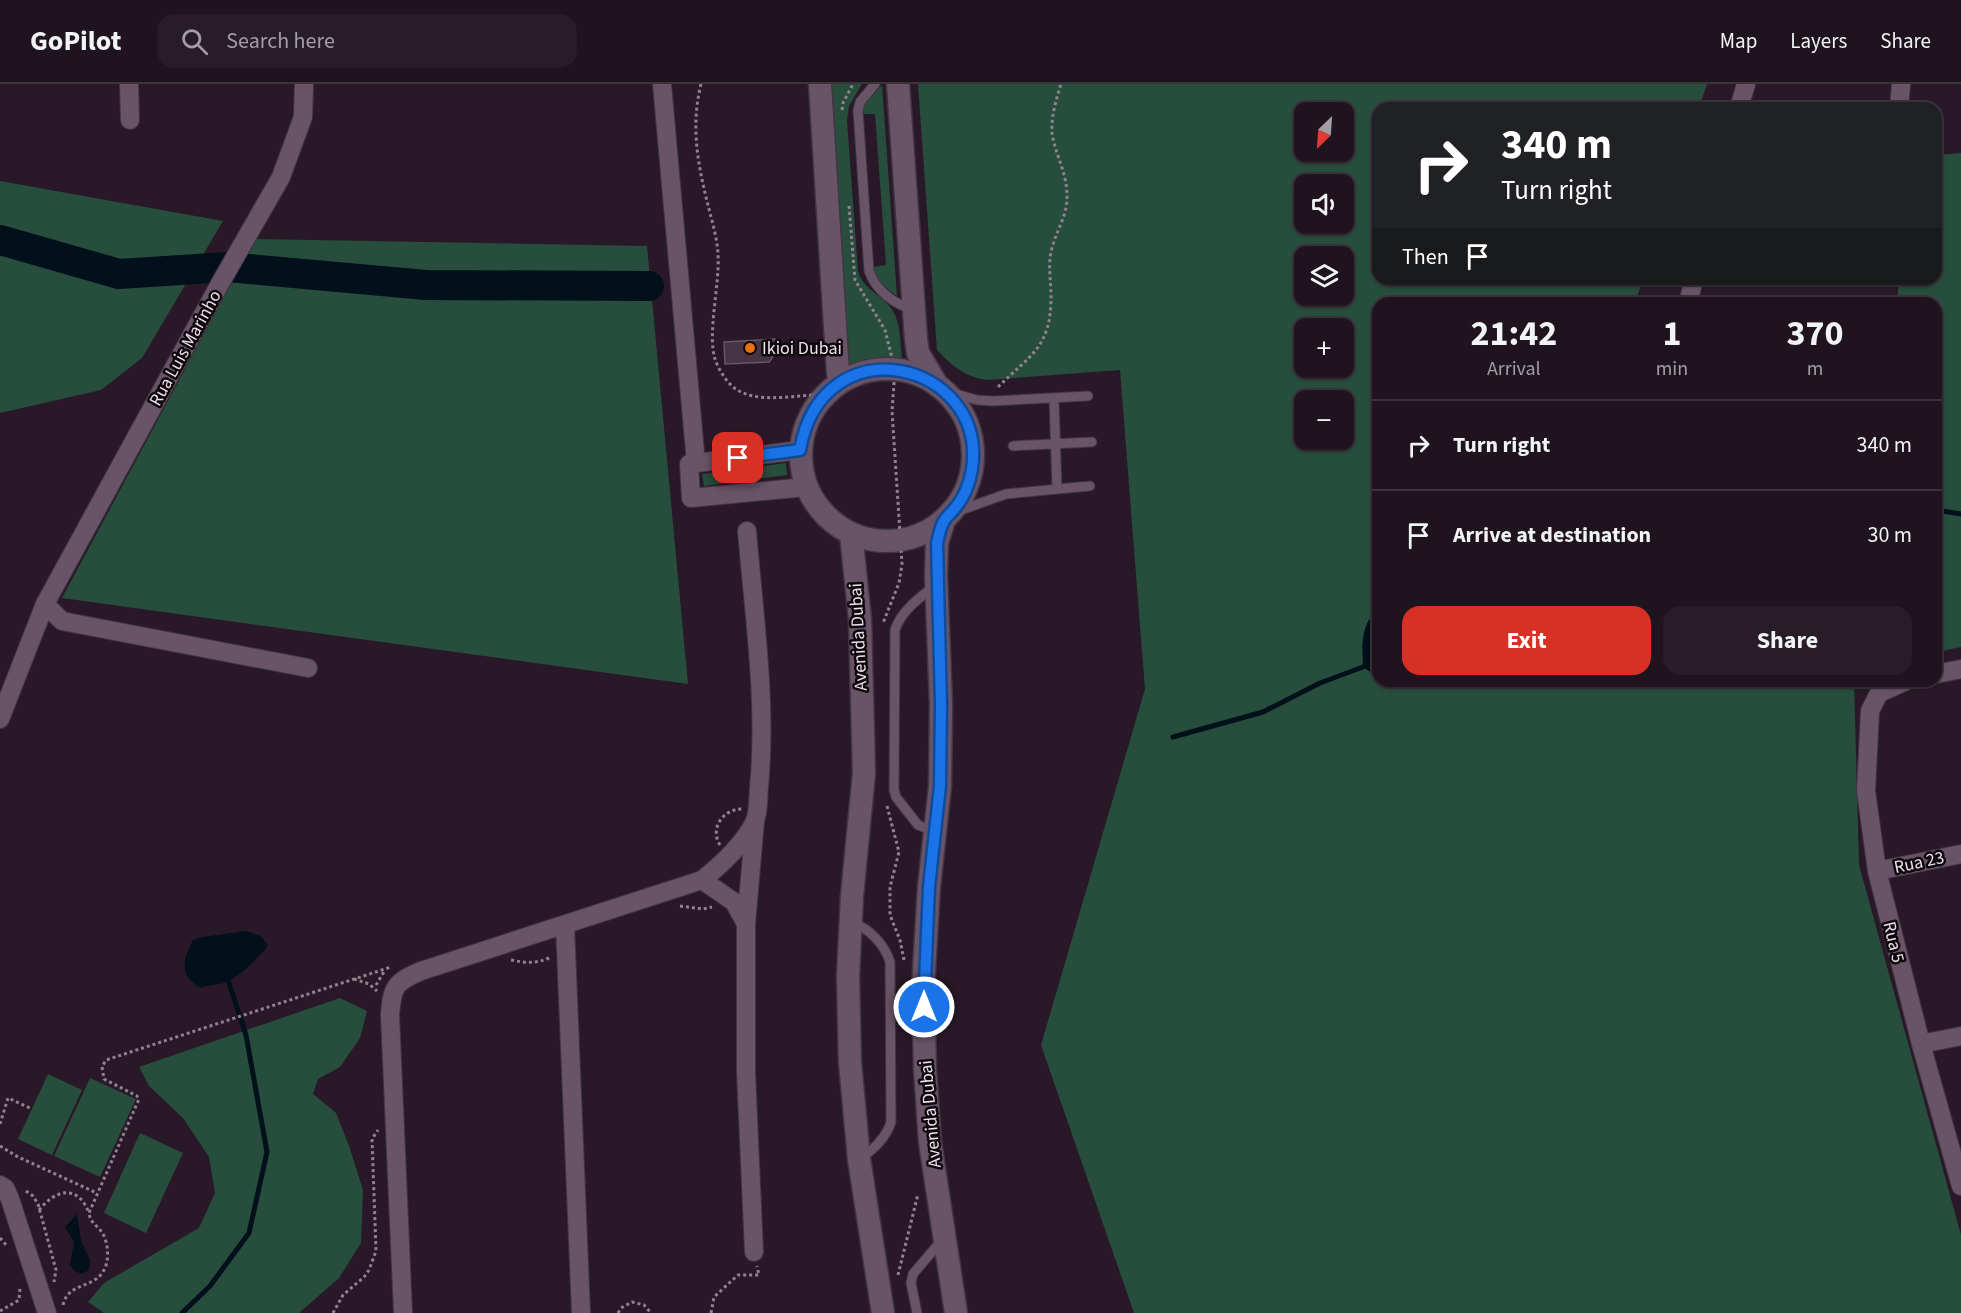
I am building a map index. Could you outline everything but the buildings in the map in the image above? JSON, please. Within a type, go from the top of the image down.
[{"type":"street","points":[[129,84],[130,120]]},
{"type":"street","name":"Rua Luis Marinho","points":[[0,719],[45,604],[222,280],[281,177],[303,117],[304,84]]},
{"type":"street","points":[[662,84],[696,463]]},
{"type":"street","points":[[819,84],[838,374],[832,388]]},
{"type":"street","name":"Avenida Dubai","points":[[898,84],[918,353],[939,388]]},
{"type":"street","points":[[1742,102],[1746,84]]},
{"type":"street","points":[[1900,102],[1901,84]]},
{"type":"street","name":"Avenida Dubai","points":[[895,369],[917,375],[939,388],[954,401],[966,421],[971,437],[972,471],[957,506],[947,517],[924,533],[901,541],[875,540],[851,534],[832,522],[817,506],[806,487],[801,468],[800,450],[803,431],[811,412],[832,388],[858,374],[876,370],[895,369]]},
{"type":"street","points":[[800,450],[689,464],[692,498],[806,487]]},
{"type":"street","name":"Avenida Dubai","points":[[947,517],[937,543],[941,705],[940,786],[929,887],[923,987],[930,1142],[956,1313]]},
{"type":"street","points":[[747,531],[762,717],[761,767],[746,924],[746,1072],[754,1252]]},
{"type":"street","name":"Avenida Dubai","points":[[851,534],[860,619],[864,773],[850,922],[848,977],[850,1062],[859,1159],[883,1313]]},
{"type":"street","points":[[45,604],[62,621],[308,668]]},
{"type":"street","points":[[1942,673],[1961,669]]},
{"type":"street","name":"Rua 5","points":[[1892,687],[1879,693],[1870,711],[1866,791],[1876,871],[1961,1186]]},
{"type":"street","points":[[403,1313],[385,1004],[396,984],[404,978],[702,880],[729,855],[755,816]]},
{"type":"street","name":"Rua 23","points":[[1876,871],[1961,854]]},
{"type":"street","points":[[702,880],[734,902],[746,924]]},
{"type":"street","points":[[565,925],[582,1313]]},
{"type":"street","points":[[1921,1044],[1961,1036]]},
{"type":"street","points":[[0,1185],[10,1199],[50,1312]]},
{"type":"lane","points":[[875,84],[860,102],[858,111],[869,271],[871,278],[879,288],[896,304],[914,310]]},
{"type":"lane","points":[[939,388],[976,400],[993,401],[1088,396]]},
{"type":"lane","points":[[1054,398],[1057,489]]},
{"type":"lane","points":[[1013,446],[1092,442]]},
{"type":"lane","points":[[947,517],[989,498],[1006,494],[1090,486]]},
{"type":"lane","points":[[935,832],[918,825],[896,797],[894,790],[895,630],[898,621],[918,598],[937,585]]},
{"type":"lane","points":[[850,922],[865,927],[888,955],[890,962],[891,1122],[888,1131],[868,1154],[859,1159]]},
{"type":"lane","points":[[917,1313],[911,1283],[913,1274],[944,1239]]},
{"type":"path","points":[[701,84],[694,121],[696,144],[718,253],[713,343],[715,359],[730,384],[743,395],[763,398],[832,388]]},
{"type":"path","points":[[986,399],[1036,352],[1045,338],[1048,326],[1051,299],[1051,252],[1066,209],[1067,195],[1066,178],[1052,135],[1052,120],[1061,84]]},
{"type":"path","points":[[729,855],[717,841],[716,827],[721,819],[732,810],[755,816]]},
{"type":"path","points":[[677,905],[703,909],[717,906],[728,897]]},
{"type":"path","points":[[504,959],[537,963],[566,947]]},
{"type":"path","points":[[89,1213],[139,1099],[104,1079],[102,1067],[106,1060],[397,965]]},
{"type":"path","points":[[354,979],[373,986],[385,1004]]},
{"type":"path","points":[[0,1124],[8,1098],[32,1109]]},
{"type":"path","points":[[333,1313],[343,1295],[369,1270],[376,1251],[372,1139],[378,1130]]},
{"type":"path","points":[[0,1146],[18,1157],[97,1193]]},
{"type":"path","points":[[39,1210],[51,1198],[64,1193],[74,1194],[81,1199],[91,1221],[105,1238],[107,1261],[99,1277],[68,1293],[50,1312]]},
{"type":"path","points":[[0,1238],[10,1253]]},
{"type":"path","points":[[711,1313],[714,1297],[738,1275],[759,1275],[754,1252]]},
{"type":"path","points":[[0,1311],[19,1300],[21,1292],[18,1282]]},
{"type":"path","points":[[62,1292],[68,1293]]},
{"type":"path","points":[[618,1313],[621,1308],[632,1302],[644,1305],[651,1313]]},
{"type":"green space","points":[[830,84],[862,84],[849,106],[847,121],[858,271],[864,283],[889,305],[896,316],[902,358],[873,359],[849,365]]},
{"type":"green space","points":[[918,84],[1707,84],[1701,102],[1372,102],[1372,285],[1641,285],[1637,297],[1372,297],[1372,687],[1854,687],[1859,865],[1961,1235],[1961,1313],[1134,1313],[1041,1045],[1145,689],[1120,370],[987,380],[959,370],[937,350]]},
{"type":"green space","points":[[882,85],[897,296],[882,283],[873,267],[886,265],[875,114],[861,114],[864,105]]},
{"type":"green space","points":[[1961,153],[1961,647],[1942,651],[1942,297],[1898,297],[1898,285],[1942,285],[1942,155]]},
{"type":"green space","points":[[0,181],[223,221],[142,358],[101,390],[0,413]]},
{"type":"green space","points":[[255,239],[647,246],[688,684],[62,598]]},
{"type":"green space","points":[[786,463],[787,475],[704,486],[702,474]]},
{"type":"green space","points":[[340,998],[367,1011],[360,1038],[340,1067],[318,1079],[313,1094],[336,1113],[363,1190],[361,1243],[339,1278],[299,1313],[104,1313],[88,1302],[104,1283],[199,1228],[215,1193],[209,1157],[183,1118],[149,1086],[139,1067]]},
{"type":"green space","points":[[48,1074],[82,1090],[52,1155],[18,1139]]},
{"type":"green space","points":[[90,1078],[136,1099],[100,1177],[54,1156]]},
{"type":"green space","points":[[140,1133],[183,1153],[146,1233],[104,1213]]},
{"type":"water","points":[[1372,616],[1372,673],[1363,667],[1363,636]]},
{"type":"water","points":[[246,931],[261,936],[268,946],[246,968],[226,982],[201,988],[189,978],[185,961],[193,940]]},
{"type":"water","points":[[77,1214],[81,1241],[90,1260],[89,1270],[82,1274],[70,1265],[74,1242],[65,1227]]},
{"type":"waterway","points":[[0,240],[119,274],[227,267],[426,285],[649,286]]},
{"type":"waterway","points":[[1942,511],[1961,514]]},
{"type":"waterway","points":[[1173,737],[1263,712],[1320,683],[1363,667],[1372,660]]},
{"type":"waterway","points":[[182,1313],[210,1286],[249,1233],[267,1152],[246,1035],[228,980]]},
{"type":"place","name":"Ikioi Dubai","points":[[750,348]]},
{"type":"route","points":[[738,458],[800,450],[803,431],[811,412],[824,395],[841,382],[858,374],[876,370],[895,369],[917,375],[937,385],[954,401],[966,421],[971,437],[972,471],[957,506],[944,520],[937,543],[941,705],[940,786],[929,887],[923,987],[924,1007]]}]
